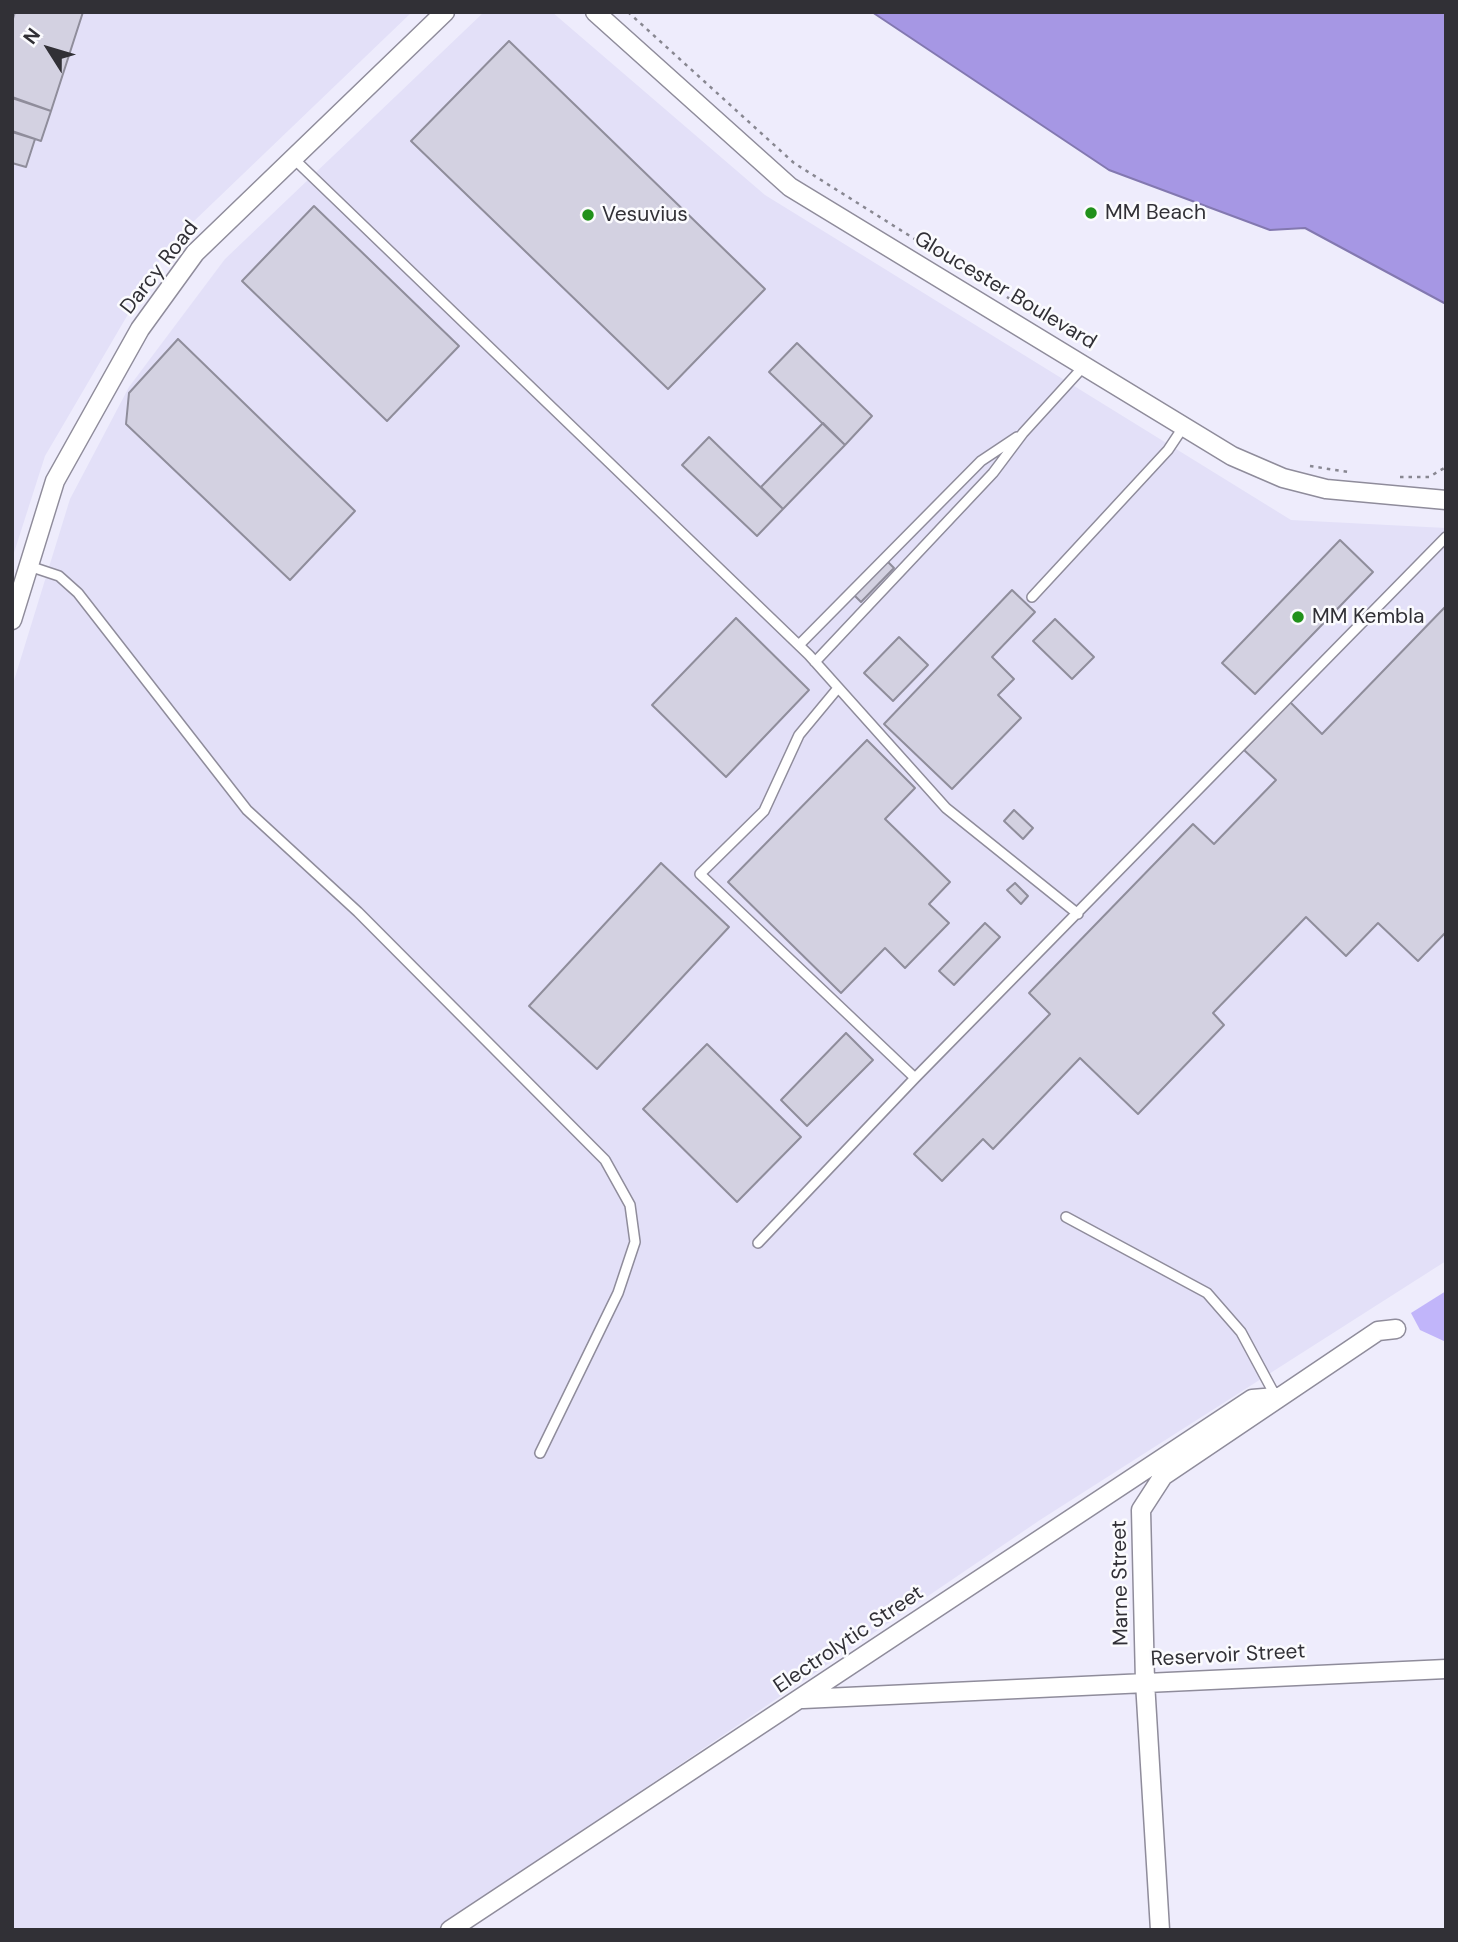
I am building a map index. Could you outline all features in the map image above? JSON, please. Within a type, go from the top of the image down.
[{"type":"street","name":"Darcy Road","points":[[12,620],[55,481],[140,328],[195,253],[445,12]]},
{"type":"street","name":"Gloucester Boulevard","points":[[595,12],[790,187],[1232,456],[1283,478],[1368,495],[1446,500]]},
{"type":"street","name":"Marne Street","points":[[1160,1930],[1145,1682],[1141,1510],[1163,1475],[1378,1331],[1396,1329]]},
{"type":"street","name":"Electrolytic Street","points":[[450,1930],[803,1699],[829,1678],[1252,1399],[1276,1397]]},
{"type":"street","name":"Reservoir Street","points":[[803,1699],[1446,1669]]},
{"type":"lane","points":[[293,158],[799,645],[946,808],[1078,914]]},
{"type":"lane","points":[[815,662],[993,474],[1023,433],[1084,366]]},
{"type":"lane","points":[[1032,597],[1168,450],[1184,426]]},
{"type":"lane","points":[[799,645],[981,461],[1023,433]]},
{"type":"lane","points":[[758,1244],[915,1078],[1446,537]]},
{"type":"lane","points":[[29,566],[59,576],[78,593],[247,810],[358,912],[605,1160],[629,1205],[635,1242],[618,1293],[540,1453]]},
{"type":"lane","points":[[838,688],[799,735],[764,811],[700,874],[915,1078]]},
{"type":"lane","points":[[1066,1217],[1207,1293],[1241,1332],[1276,1397]]},
{"type":"path","points":[[628,12],[794,163],[1060,330]]},
{"type":"path","points":[[1307,465],[1359,474]]},
{"type":"path","points":[[1392,477],[1430,477],[1446,467]]},
{"type":"shaded area","points":[[12,12],[412,12],[168,246],[45,456],[12,559]]},
{"type":"shaded area","points":[[484,12],[552,12],[765,195],[1291,520],[1446,528],[1446,1261],[1040,1520],[436,1930],[12,1930],[12,687],[70,499],[129,387],[225,259]]},
{"type":"shaded area","points":[[872,12],[1446,12],[1446,304],[1305,228],[1270,230],[1109,170]]},
{"type":"shaded area","points":[[1446,1291],[1446,1342],[1420,1330],[1411,1313]]},
{"type":"building","points":[[15,12],[83,12],[51,111],[12,97],[12,22]]},
{"type":"building","name":"Vesuvius","points":[[509,41],[765,289],[668,389],[411,141]]},
{"type":"building","points":[[12,98],[51,111],[41,141],[12,131]]},
{"type":"building","points":[[12,132],[35,139],[26,167],[12,163]]},
{"type":"building","points":[[314,206],[459,346],[387,421],[242,281]]},
{"type":"building","points":[[178,339],[355,511],[290,580],[126,424],[129,393]]},
{"type":"building","points":[[797,343],[872,416],[845,445],[769,372]]},
{"type":"building","points":[[823,423],[845,445],[783,509],[761,487]]},
{"type":"building","points":[[709,437],[783,509],[757,536],[682,465]]},
{"type":"building","name":"MM Kembla","points":[[1340,540],[1373,572],[1255,694],[1222,663]]},
{"type":"building","points":[[885,559],[894,568],[861,602],[852,593]]},
{"type":"building","points":[[1012,590],[1035,612],[992,657],[1014,679],[998,695],[1021,718],[952,789],[884,724]]},
{"type":"building","points":[[1446,606],[1446,932],[1418,961],[1378,923],[1346,956],[1306,917],[1213,1013],[1224,1025],[1138,1114],[1080,1058],[993,1149],[983,1139],[942,1181],[914,1154],[1050,1014],[1029,993],[1193,824],[1214,844],[1276,780],[1244,750],[1290,702],[1322,734]]},
{"type":"building","points":[[736,618],[809,690],[726,777],[652,705]]},
{"type":"building","points":[[1055,619],[1094,657],[1072,679],[1033,641]]},
{"type":"building","points":[[899,637],[928,665],[893,701],[864,673]]},
{"type":"building","points":[[867,740],[915,788],[885,819],[950,882],[929,904],[949,923],[905,968],[885,948],[841,993],[728,882]]},
{"type":"building","points":[[1014,810],[1033,828],[1023,839],[1004,821]]},
{"type":"building","points":[[661,863],[729,927],[597,1069],[529,1006]]},
{"type":"building","points":[[1015,883],[1028,896],[1021,904],[1007,890]]},
{"type":"building","points":[[985,923],[1000,937],[954,985],[939,971]]},
{"type":"building","points":[[846,1033],[873,1060],[807,1126],[781,1100]]},
{"type":"building","points":[[707,1044],[801,1137],[737,1202],[643,1109]]},
{"type":"place","name":"MM Beach","points":[[1091,213]]},
{"type":"place","name":"Vesuvius","points":[[588,215]]},
{"type":"place","name":"MM Kembla","points":[[1298,617]]}]
